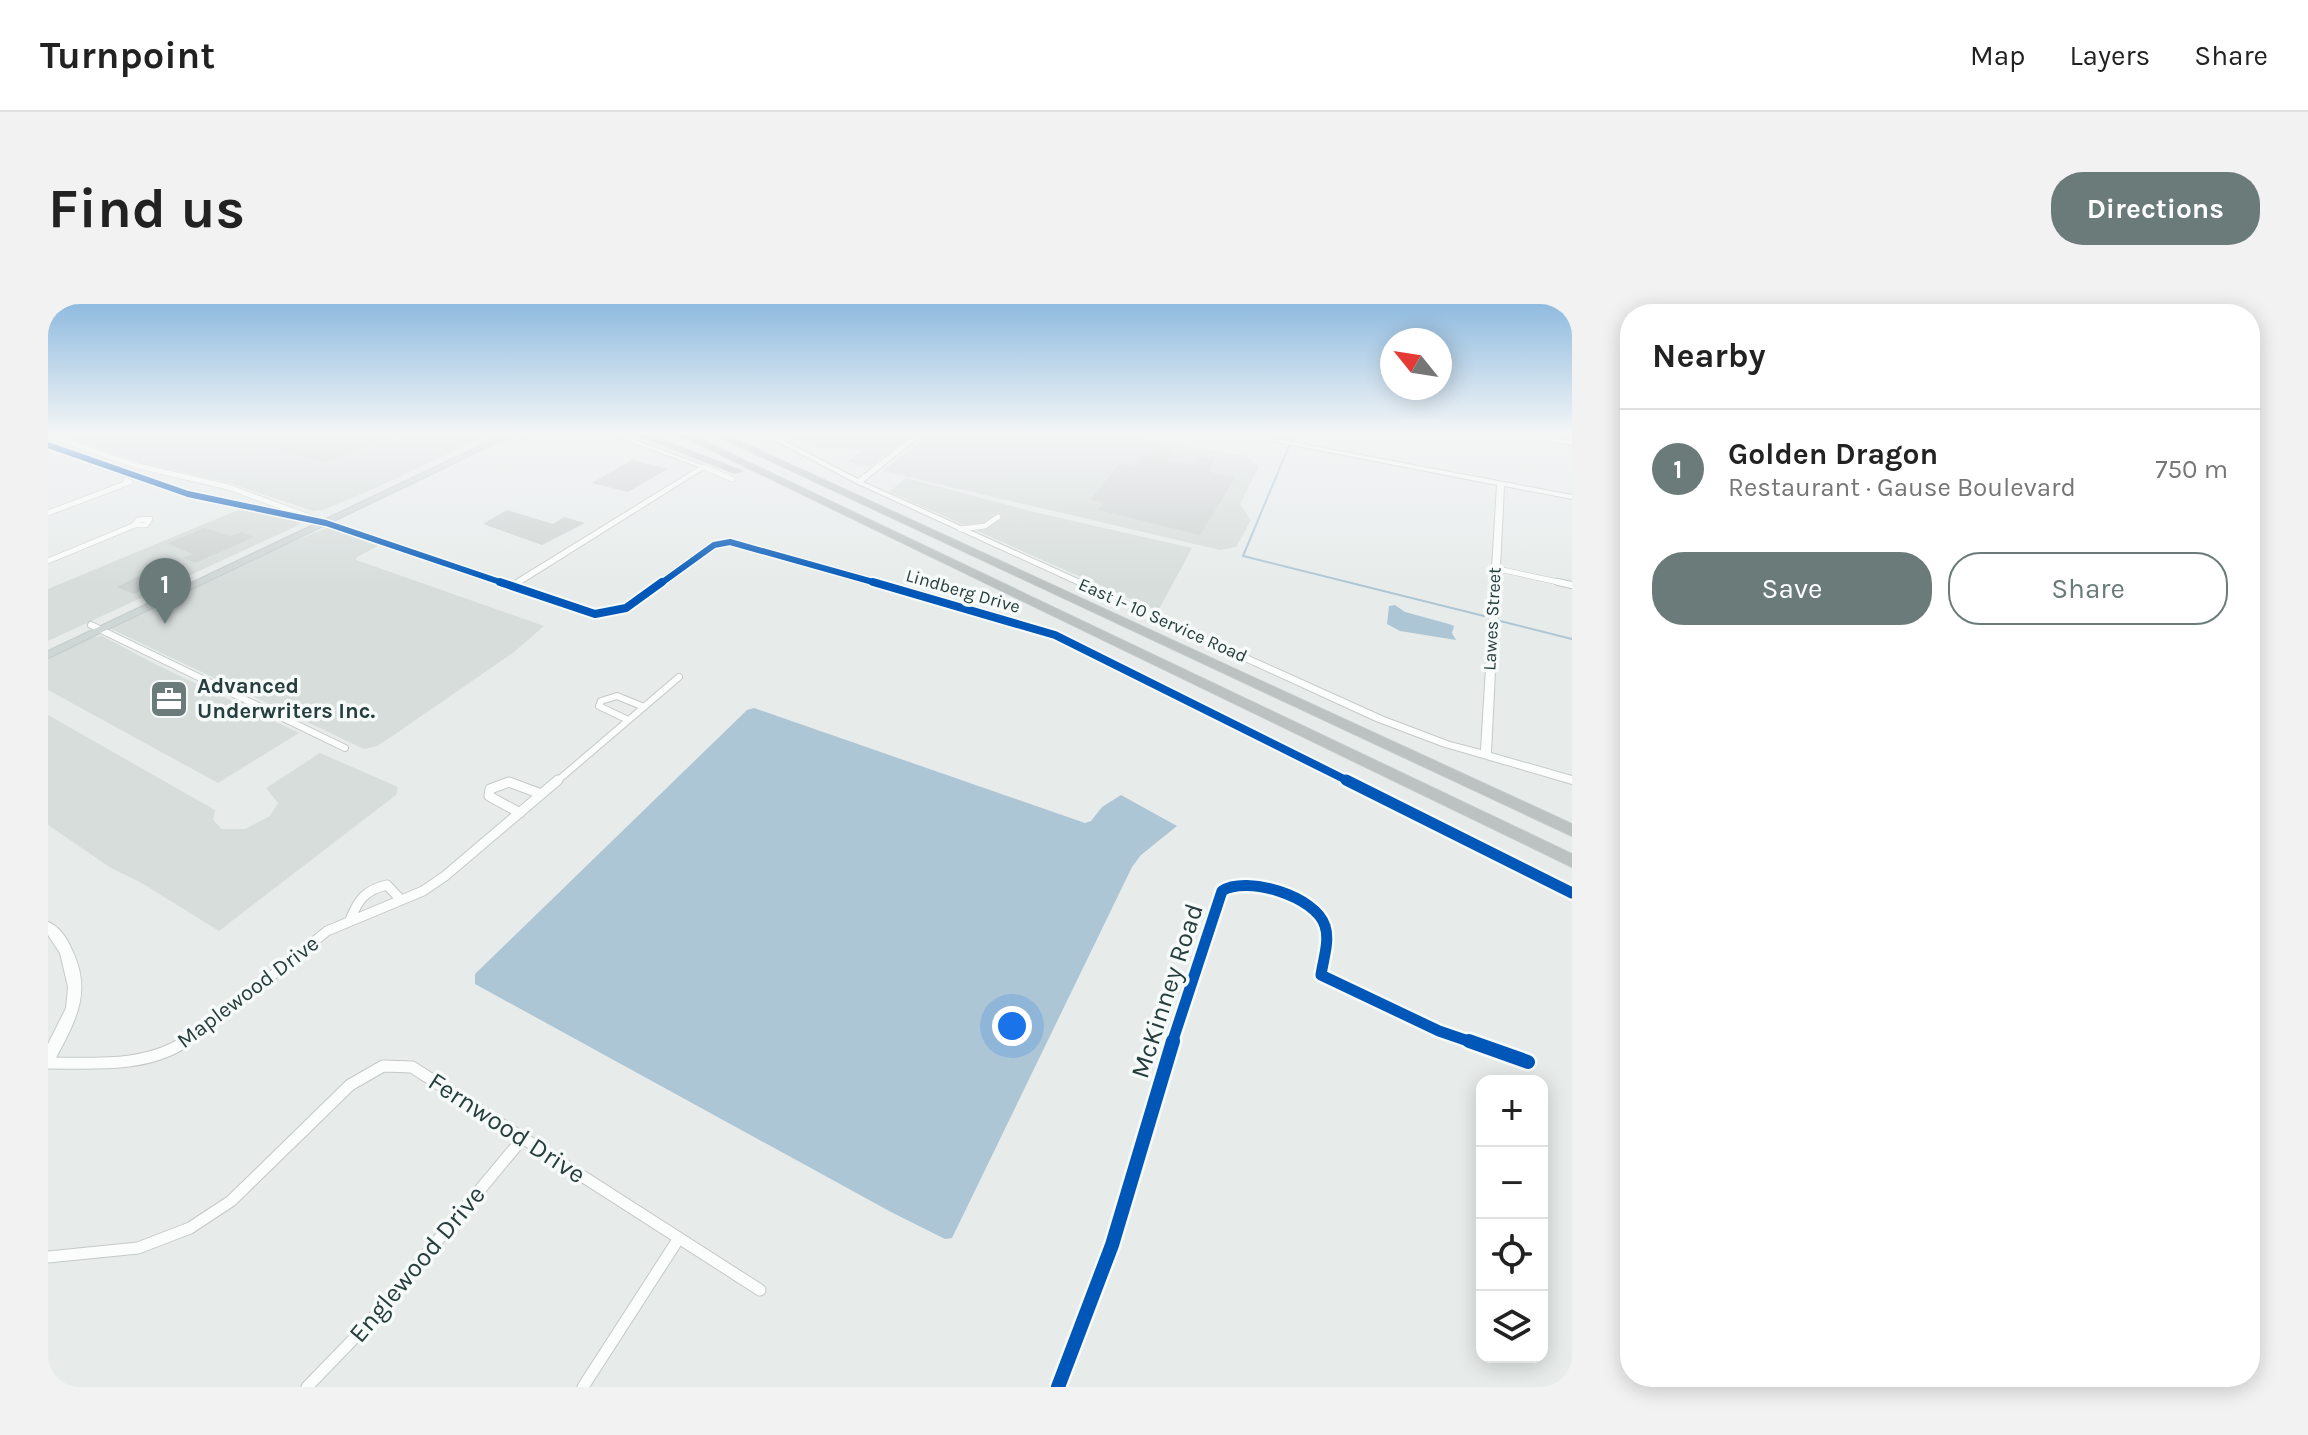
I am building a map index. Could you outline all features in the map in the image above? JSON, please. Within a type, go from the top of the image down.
[{"type":"highway","points":[[772,484],[832,506]]},
{"type":"highway","points":[[785,484],[1572,861]]},
{"type":"highway","points":[[827,484],[1572,830]]},
{"type":"main road","points":[[48,655],[95,628],[400,484]]},
{"type":"main road","points":[[48,645],[95,628]]},
{"type":"street","points":[[48,511],[117,484]]},
{"type":"street","points":[[48,511],[126,484]]},
{"type":"street","points":[[162,484],[188,494],[319,521]]},
{"type":"street","points":[[213,484],[319,521]]},
{"type":"street","points":[[512,586],[677,484]]},
{"type":"street","name":"East I- 10 Service Road","points":[[861,484],[1391,723],[1572,780]]},
{"type":"street","name":"Lawes Street","points":[[1486,755],[1501,484]]},
{"type":"street","points":[[1504,484],[1572,497]]},
{"type":"street","points":[[960,529],[985,526],[998,517]]},
{"type":"street","name":"Lindberg Drive","points":[[319,521],[595,614],[616,612],[641,598],[714,545],[730,542],[995,616],[1055,635],[1572,893]]},
{"type":"street","points":[[48,561],[135,525]]},
{"type":"street","points":[[1494,568],[1572,585]]},
{"type":"street","points":[[95,628],[345,748]]},
{"type":"street","name":"Maplewood Drive","points":[[48,1061],[118,1063],[168,1053],[215,1022],[327,931],[423,891],[445,876],[679,677]]},
{"type":"street","points":[[628,720],[602,710],[599,706],[601,701],[617,696],[644,707]]},
{"type":"street","points":[[520,813],[489,796],[490,789],[497,784],[513,781],[541,794]]},
{"type":"street","name":"Maplewood Drive","points":[[350,920],[362,892],[372,887],[387,885],[401,900]]},
{"type":"street","name":"McKinney Road","points":[[1058,1387],[1112,1245],[1195,966],[1222,891],[1231,885],[1269,889],[1317,910],[1325,926],[1321,975],[1348,991],[1439,1031],[1528,1062]]},
{"type":"street","points":[[48,927],[58,934],[72,962],[74,1006],[48,1061]]},
{"type":"street","name":"Fernwood Drive","points":[[48,1257],[138,1248],[190,1228],[231,1201],[350,1085],[383,1066],[412,1067],[760,1290]]},
{"type":"street","name":"Englewood Drive","points":[[307,1387],[368,1324],[523,1138]]},
{"type":"street","points":[[583,1387],[679,1238]]},
{"type":"shaded area","points":[[231,484],[385,484],[323,510],[313,511]]},
{"type":"shaded area","points":[[899,484],[927,484],[1192,548],[1158,611],[889,492]]},
{"type":"shaded area","points":[[936,484],[1250,484],[1240,504],[1251,520],[1236,547],[1220,550]]},
{"type":"shaded area","points":[[238,510],[276,513],[299,521],[299,525],[48,641],[48,589]]},
{"type":"shaded area","points":[[329,527],[378,546],[356,560],[544,626],[514,652],[394,735],[377,746],[364,749],[111,629],[287,544]]},
{"type":"shaded area","points":[[102,636],[299,733],[218,783],[48,690],[48,658],[90,638]]},
{"type":"shaded area","points":[[48,715],[215,810],[213,820],[222,829],[245,829],[270,816],[278,803],[266,788],[320,753],[398,787],[396,795],[219,931],[140,882],[111,868],[48,825]]},
{"type":"water","points":[[1395,605],[1405,612],[1454,626],[1452,633],[1456,640],[1400,631],[1387,624],[1389,606]]},
{"type":"water","points":[[754,708],[1085,823],[1121,795],[1177,826],[1141,855],[1132,867],[952,1238],[945,1239],[891,1212],[475,984],[475,974],[747,710]]},
{"type":"building","points":[[594,484],[643,484],[628,492]]},
{"type":"building","points":[[1103,484],[1232,484],[1200,535],[1098,510],[1104,503],[1090,500]]},
{"type":"building","points":[[507,510],[553,524],[564,517],[585,523],[542,545],[483,524]]},
{"type":"building","points":[[204,528],[231,536],[242,532],[254,537],[195,563],[183,558],[192,554],[168,543]]},
{"type":"building","points":[[158,566],[177,574],[134,594],[117,587]]},
{"type":"waterway","points":[[1273,484],[1243,556],[1484,616]]},
{"type":"waterway","points":[[1500,621],[1572,639]]},
{"type":"cycle path","points":[[158,484],[188,494],[326,523],[595,614],[626,608],[714,545],[730,542],[995,616],[1055,635],[1572,893]]},
{"type":"cycle path","points":[[1058,1387],[1112,1245],[1195,966],[1222,891],[1231,885],[1256,886],[1299,900],[1320,915],[1325,925],[1326,943],[1321,975],[1439,1031],[1528,1062]]},
{"type":"place","name":"Golden Dragon","points":[[165,624]]},
{"type":"place","name":"Advanced Underwriters Inc.","points":[[169,699]]}]
